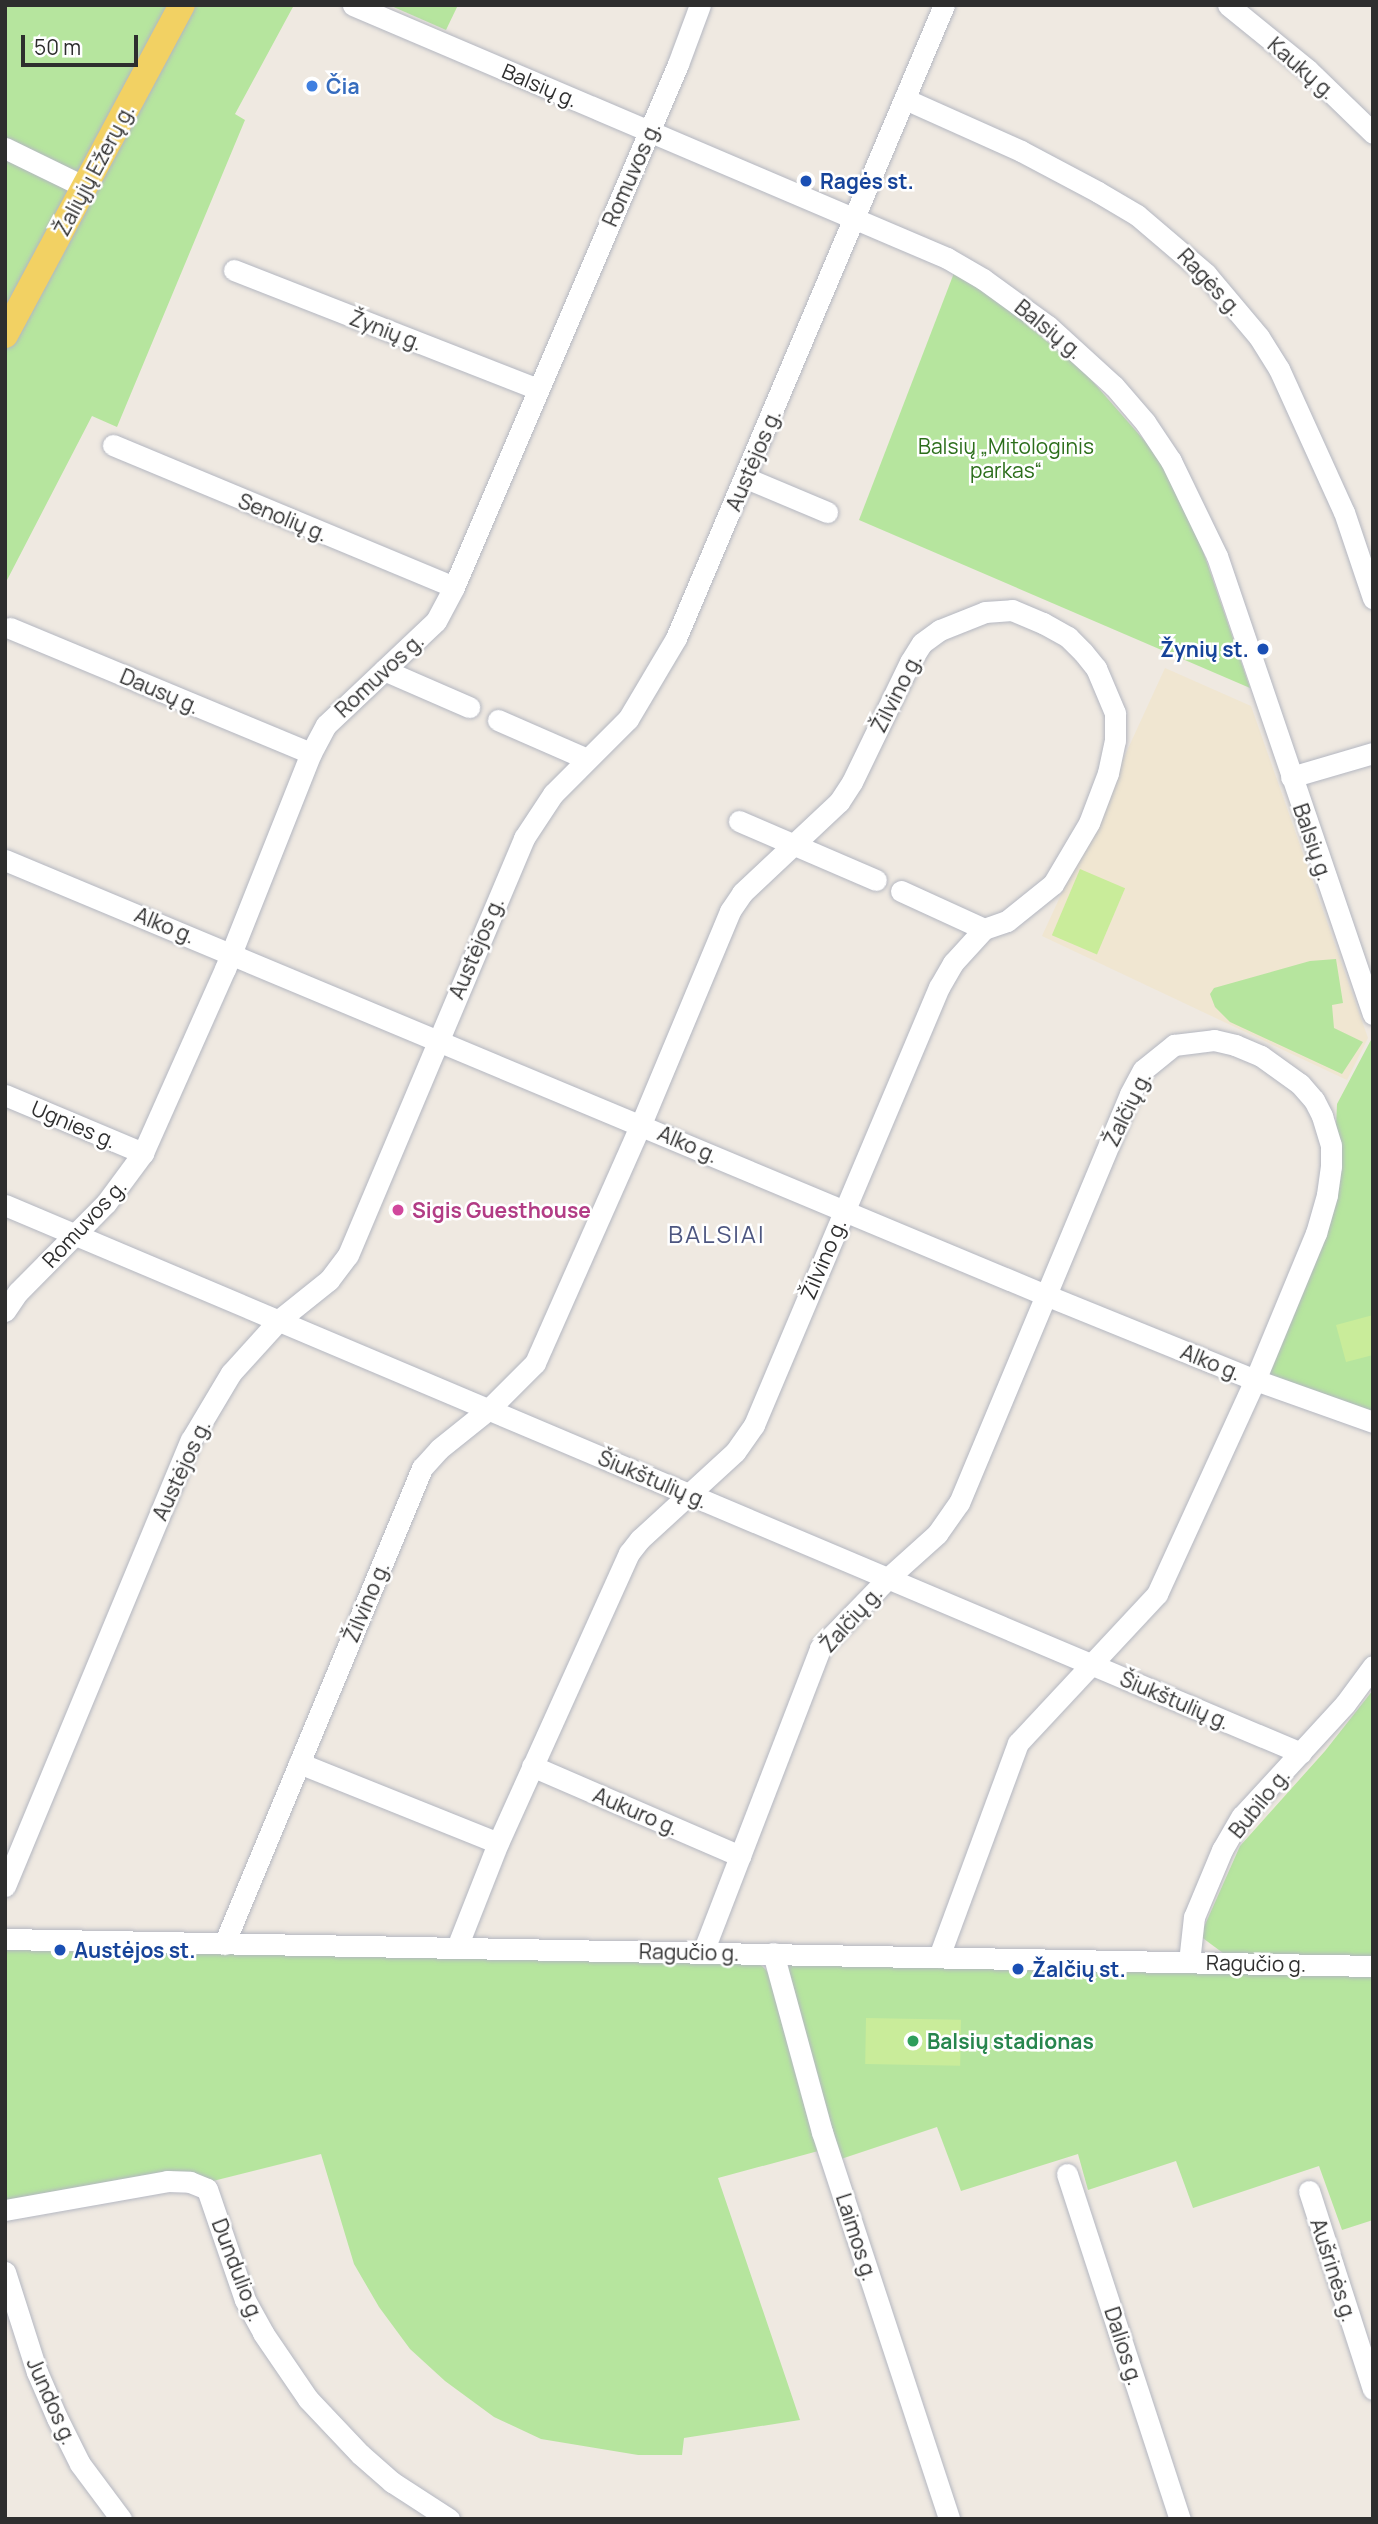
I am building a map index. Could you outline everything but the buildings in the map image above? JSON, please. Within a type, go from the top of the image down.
[{"type":"main road","name":"Žaliųjų Ežerų g.","points":[[5,335],[183,5]]},
{"type":"street","name":"Balsių g.","points":[[353,5],[947,258],[1013,300],[1082,355],[1145,422],[1171,461],[1217,556],[1373,1014]]},
{"type":"street","name":"Romuvos g.","points":[[5,1311],[18,1292],[124,1182],[142,1153],[231,953],[311,753],[326,725],[436,621],[454,587],[700,5]]},
{"type":"street","name":"Austėjos g.","points":[[5,1886],[191,1440],[231,1373],[279,1320],[329,1280],[348,1255],[436,1041],[524,838],[553,794],[628,719],[653,683],[677,638],[944,5]]},
{"type":"street","name":"Kaukų g.","points":[[1228,5],[1308,70],[1373,133]]},
{"type":"street","name":"Ragės g.","points":[[905,99],[1021,150],[1098,192],[1137,215],[1206,274],[1259,337],[1285,380],[1344,512],[1373,598]]},
{"type":"street","points":[[5,148],[85,187]]},
{"type":"street","name":"Žynių g.","points":[[234,270],[538,389]]},
{"type":"street","name":"Senolių g.","points":[[113,445],[454,587]]},
{"type":"street","points":[[746,478],[827,512]]},
{"type":"street","name":"Žilvino g.","points":[[224,1944],[422,1468],[439,1449],[489,1409],[535,1363],[641,1124],[730,911],[742,893],[824,818],[852,782],[910,662],[922,643],[940,630],[985,612],[1012,610],[1043,622],[1068,637],[1096,668],[1115,713],[1115,740],[1108,773],[1089,823],[1053,884],[1007,921],[984,929],[953,963],[939,987],[754,1425],[735,1452],[687,1494],[629,1553],[532,1766],[457,1947]]},
{"type":"street","name":"Dausų g.","points":[[10,628],[311,753]]},
{"type":"street","points":[[384,670],[469,707]]},
{"type":"street","points":[[498,720],[587,759]]},
{"type":"street","points":[[1291,777],[1373,752]]},
{"type":"street","points":[[739,821],[876,880]]},
{"type":"street","name":"Alko g.","points":[[5,860],[641,1124],[1048,1297],[1255,1380],[1373,1422]]},
{"type":"street","points":[[901,891],[984,929]]},
{"type":"street","name":"Žalčių g.","points":[[703,1952],[820,1648],[888,1578],[937,1534],[959,1503],[1048,1297],[1130,1094],[1143,1070],[1174,1045],[1214,1040],[1235,1045],[1261,1056],[1300,1084],[1314,1100],[1331,1145],[1327,1195],[1316,1233],[1255,1380],[1157,1594],[1093,1666],[1018,1743],[939,1957]]},
{"type":"street","name":"Ugnies g.","points":[[5,1095],[142,1153]]},
{"type":"street","name":"Šiukštulių g.","points":[[5,1205],[1301,1753]]},
{"type":"street","name":"Bubilo g.","points":[[1189,1962],[1194,1917],[1222,1850],[1242,1816],[1345,1704],[1373,1666]]},
{"type":"street","points":[[299,1763],[499,1843]]},
{"type":"street","name":"Aukuro g.","points":[[532,1766],[740,1856]]},
{"type":"street","name":"Ragučio g.","points":[[5,1939],[1373,1966]]},
{"type":"street","name":"Laimos g.","points":[[773,1953],[822,2132],[949,2519]]},
{"type":"street","name":"Dalios g.","points":[[1067,2174],[1181,2519]]},
{"type":"street","name":"Dundulio g.","points":[[5,2210],[167,2181],[190,2182],[207,2189],[245,2300],[263,2333],[308,2399],[360,2454],[392,2482],[449,2519]]},
{"type":"street","name":"Aušrinės g.","points":[[1309,2191],[1373,2389]]},
{"type":"street","name":"Jundos g.","points":[[5,2272],[33,2362],[57,2418],[80,2464],[121,2519]]},
{"type":"shaded area","points":[[1165,668],[1251,706],[1368,1038],[1347,1080],[1042,936]]},
{"type":"green space","points":[[5,5],[169,5],[5,313]]},
{"type":"green space","points":[[193,5],[294,5],[235,114],[245,120],[117,427],[92,416],[5,584],[5,350]]},
{"type":"green space","points":[[389,5],[458,5],[446,30]]},
{"type":"green space","name":"Balsių „Mitologinis parkas“","points":[[954,273],[993,296],[1087,375],[1157,455],[1195,528],[1250,688],[859,520]]},
{"type":"green space","points":[[1080,869],[1125,888],[1097,954],[1052,935]]},
{"type":"green space","points":[[1336,959],[1343,1003],[1332,1005],[1334,1028],[1363,1042],[1342,1074],[1230,1022],[1215,1007],[1210,994],[1214,988],[1310,961]]},
{"type":"green space","points":[[1372,1038],[1373,1431],[1260,1386],[1303,1287],[1336,1125],[1337,1104]]},
{"type":"green space","points":[[1373,1315],[1373,1355],[1346,1362],[1336,1325]]},
{"type":"green space","points":[[1373,1690],[1373,1958],[1223,1953],[1200,1936],[1240,1846],[1325,1751]]},
{"type":"green space","points":[[5,1944],[753,1961],[762,1966],[769,1973],[822,2150],[718,2178],[800,2420],[684,2438],[682,2455],[638,2455],[541,2439],[494,2417],[445,2381],[410,2349],[379,2307],[354,2264],[321,2154],[213,2181],[5,2203]]},
{"type":"green space","points":[[792,1963],[1373,1975],[1373,2220],[1342,2230],[1319,2166],[1193,2208],[1176,2161],[1088,2190],[1078,2154],[961,2191],[937,2127],[841,2159],[786,1969]]},
{"type":"green space","name":"Balsių stadionas","points":[[866,2018],[961,2020],[960,2066],[865,2064]]},
{"type":"place","name":"Čia","points":[[312,86]]},
{"type":"place","name":"Ragės st.","points":[[806,181]]},
{"type":"place","name":"Žynių st.","points":[[1263,649]]},
{"type":"place","name":"Sigis Guesthouse","points":[[398,1210]]},
{"type":"place","name":"Austėjos st.","points":[[60,1950]]},
{"type":"place","name":"Žalčių st.","points":[[1018,1969]]},
{"type":"place","name":"Balsių stadionas","points":[[913,2041]]},
{"type":"district","name":"BALSIAI","points":[[717,1234]]}]
